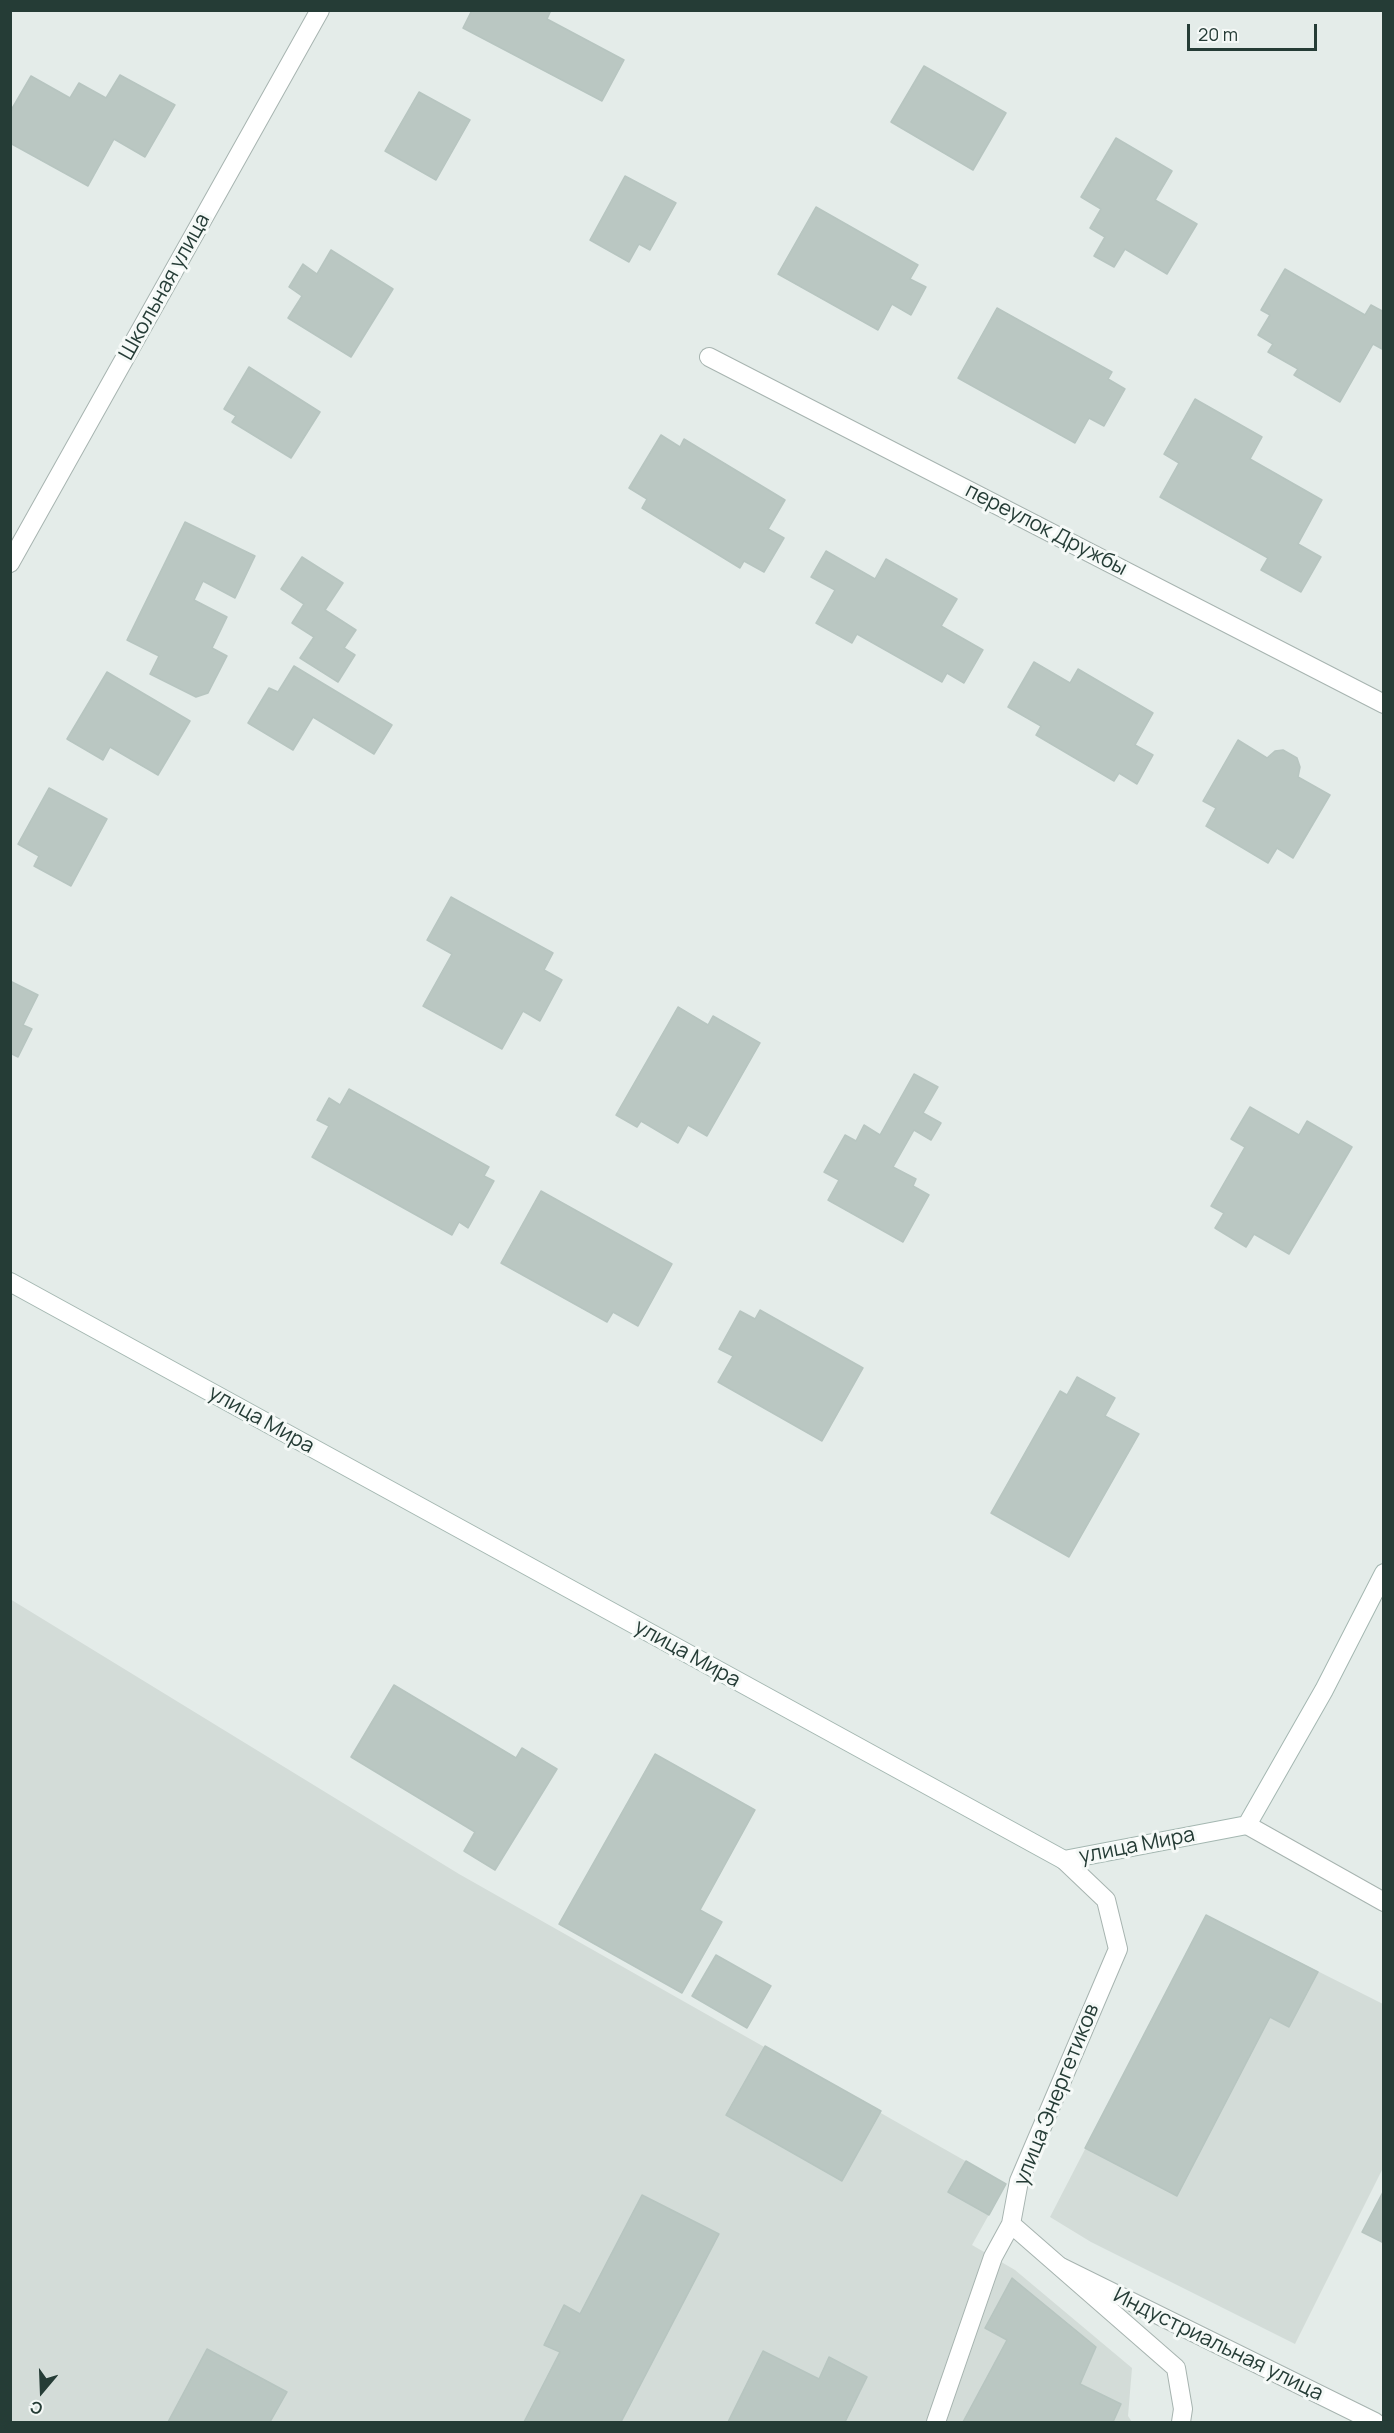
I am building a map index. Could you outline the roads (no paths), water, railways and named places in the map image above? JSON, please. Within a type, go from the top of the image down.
[{"type":"street","name":"Школьная улица","points":[[10,563],[320,10]]},
{"type":"street","name":"переулок Дружбы","points":[[709,357],[1383,704]]},
{"type":"street","name":"улица Мира","points":[[10,1282],[1064,1860],[1247,1825]]},
{"type":"street","points":[[1383,1573],[1324,1690],[1247,1825],[1383,1902]]},
{"type":"street","name":"улица Энергетиков","points":[[936,2422],[993,2257],[1011,2224],[1019,2181],[1118,1949],[1107,1900],[1064,1860]]},
{"type":"street","points":[[1011,2224],[1176,2368],[1183,2409],[1181,2422]]},
{"type":"street","name":"Индустриальная улица","points":[[1061,2268],[1375,2422]]}]
